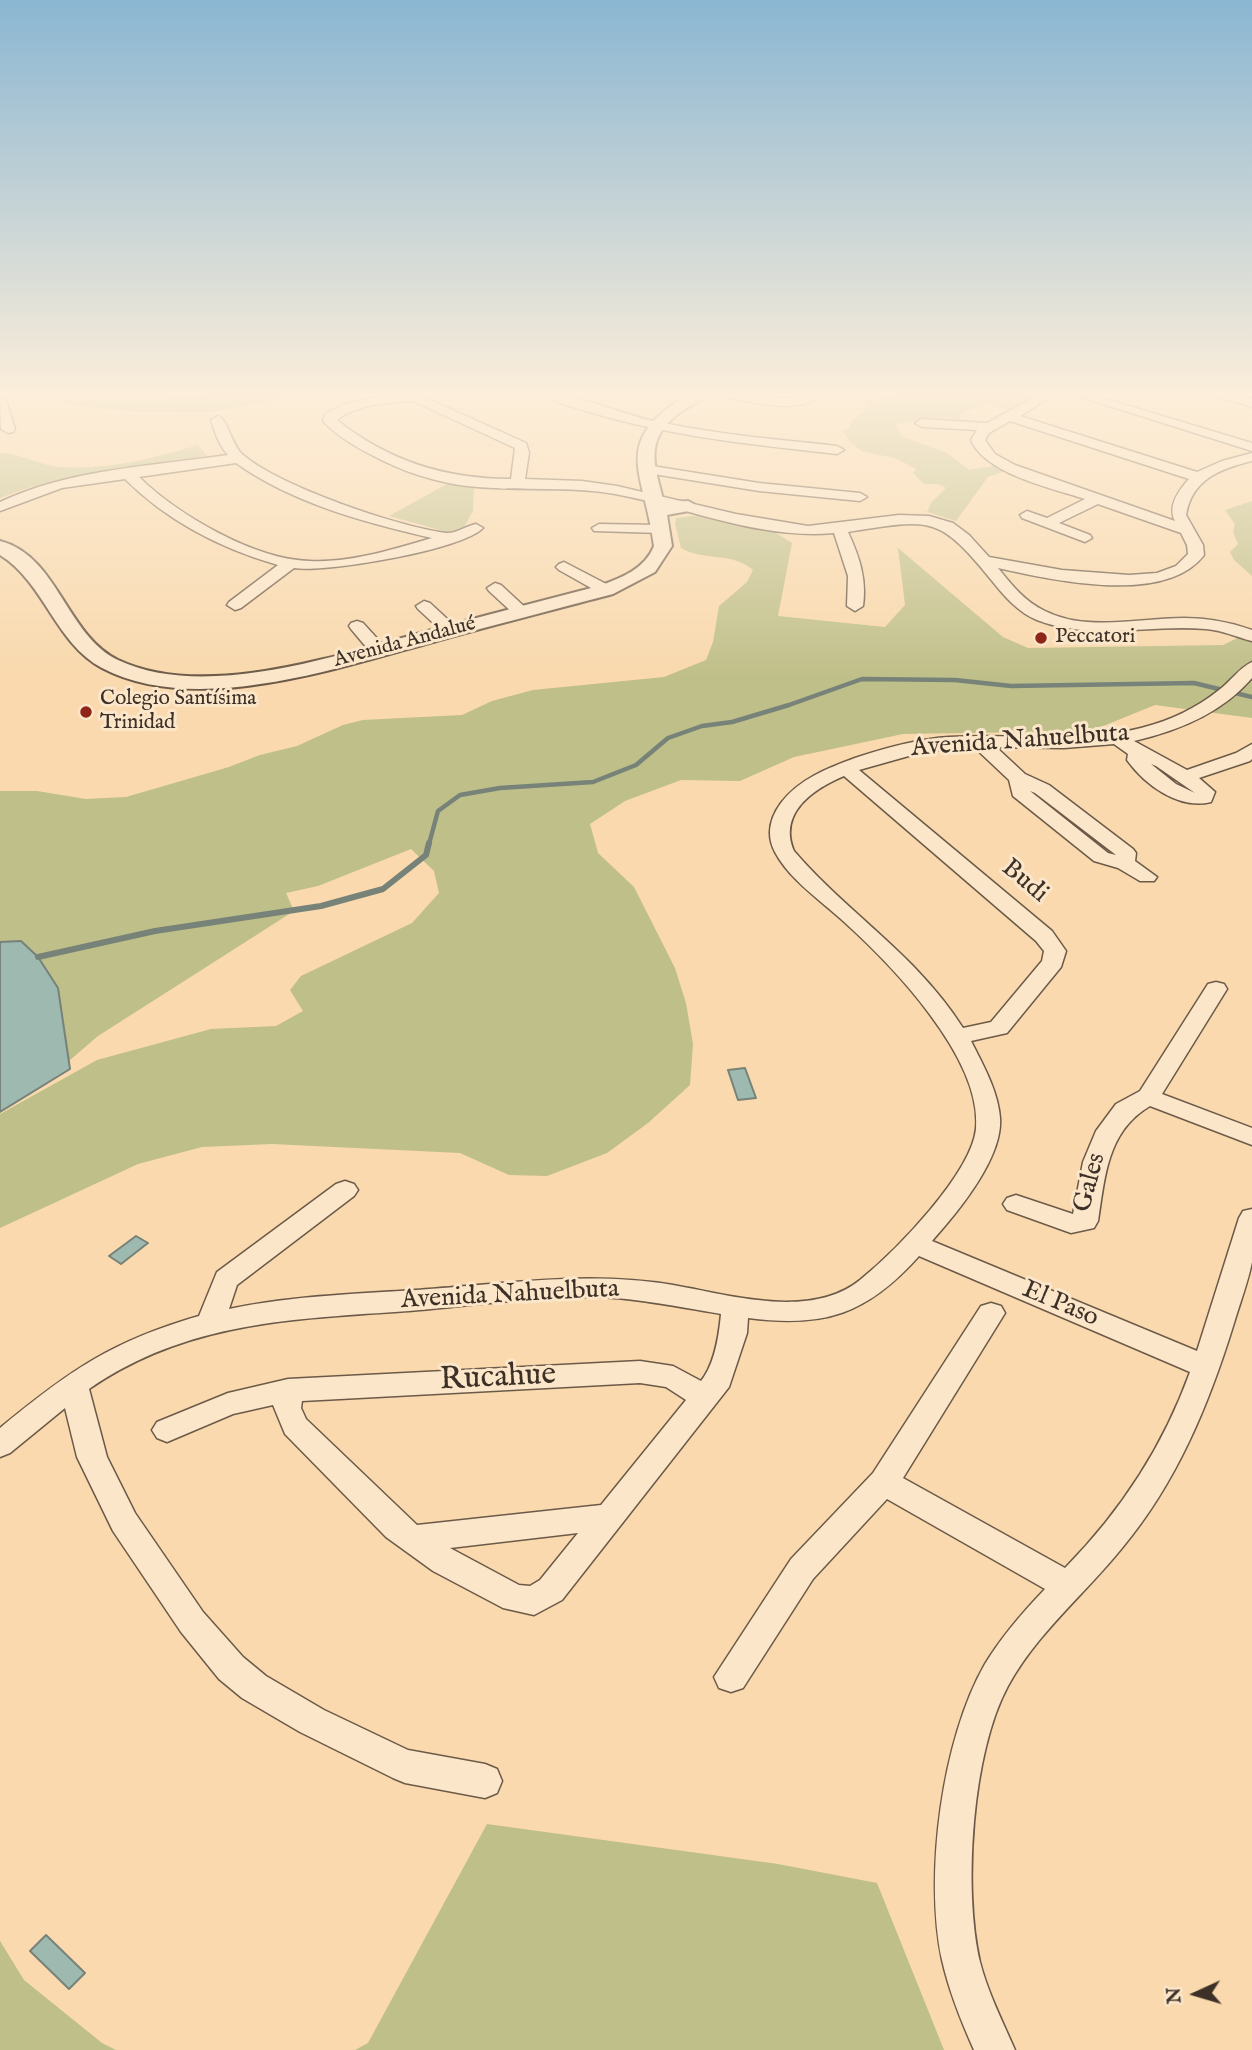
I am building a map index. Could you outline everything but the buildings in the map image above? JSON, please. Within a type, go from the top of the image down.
[{"type":"street","points":[[0,507],[45,488]]},
{"type":"street","points":[[140,488],[203,528],[238,545],[291,563],[311,566],[338,564],[448,538],[476,528]]},
{"type":"street","points":[[292,488],[323,502],[448,538]]},
{"type":"street","points":[[595,488],[657,513]]},
{"type":"street","name":"Avenida Andalué","points":[[0,547],[18,556],[33,570],[61,617],[87,648],[108,663],[142,675],[183,681],[245,679],[286,674],[606,590],[638,575],[655,562],[663,546],[651,488]]},
{"type":"street","points":[[766,488],[860,497]]},
{"type":"street","points":[[1065,488],[1184,529]]},
{"type":"street","points":[[982,560],[1086,578],[1125,580],[1175,572],[1194,559],[1196,550],[1180,519],[1180,506],[1189,488]]},
{"type":"street","points":[[1047,523],[1097,499]]},
{"type":"street","points":[[598,528],[657,513],[670,507],[688,506],[785,527],[839,529],[901,520],[931,520],[956,531],[1024,607],[1050,620],[1092,626],[1204,625],[1242,631],[1252,636]]},
{"type":"street","points":[[1027,515],[1085,538]]},
{"type":"street","points":[[839,529],[854,566],[857,589],[855,606]]},
{"type":"street","points":[[235,605],[291,563]]},
{"type":"street","points":[[564,568],[606,590]]},
{"type":"street","points":[[495,588],[521,612]]},
{"type":"street","points":[[424,606],[450,631]]},
{"type":"street","points":[[357,626],[378,650]]},
{"type":"street","name":"Avenida Nahuelbuta","points":[[0,1445],[74,1386],[130,1350],[182,1329],[251,1314],[584,1286],[659,1292],[735,1307],[802,1309],[842,1304],[872,1289],[915,1244],[970,1172],[988,1134],[988,1121],[982,1089],[957,1037],[898,960],[794,864],[782,846],[779,827],[789,805],[817,782],[846,768],[910,748],[979,742],[1118,738],[1167,725],[1218,702],[1252,667]]},
{"type":"street","points":[[1118,738],[1185,777],[1205,792],[1204,798],[1195,800],[1176,792],[1136,760],[1138,752]]},
{"type":"street","points":[[979,742],[1018,778],[1018,789],[1025,797],[1101,857],[1121,862],[1147,877]]},
{"type":"street","points":[[1185,777],[1243,757],[1252,750]]},
{"type":"street","name":"Budi","points":[[846,768],[1044,936],[1055,951],[1053,962],[999,1028],[957,1037]]},
{"type":"street","name":"Gales","points":[[1016,1204],[1071,1224],[1085,1221],[1092,1173],[1102,1140],[1125,1110],[1148,1097],[1216,989]]},
{"type":"street","points":[[1148,1097],[1252,1137]]},
{"type":"street","points":[[210,1322],[226,1279],[345,1190]]},
{"type":"street","points":[[995,2050],[967,1985],[953,1908],[965,1762],[982,1704],[1010,1653],[1120,1528],[1178,1438],[1243,1278],[1252,1218]]},
{"type":"street","name":"El Paso","points":[[915,1244],[1206,1367]]},
{"type":"street","points":[[288,1390],[287,1408],[295,1426],[397,1528],[444,1561],[514,1598],[534,1601],[551,1590],[724,1369],[733,1333],[735,1307]]},
{"type":"street","points":[[731,1677],[802,1569],[884,1482],[991,1313]]},
{"type":"street","name":"Rucahue","points":[[167,1430],[228,1404],[288,1390],[640,1372],[673,1377],[703,1396]]},
{"type":"street","points":[[74,1386],[92,1457],[124,1522],[192,1622],[231,1668],[254,1687],[294,1711],[405,1766],[485,1781]]},
{"type":"street","points":[[884,1482],[1069,1586]]},
{"type":"street","points":[[413,1539],[608,1517]]},
{"type":"green space","points":[[0,488],[29,488],[0,498]]},
{"type":"green space","points":[[440,488],[474,488],[473,511],[464,527],[447,532],[389,516]]},
{"type":"green space","points":[[946,488],[980,488],[956,521],[927,512],[931,503]]},
{"type":"green space","points":[[1252,501],[1252,576],[1234,560],[1230,552],[1238,544],[1233,532],[1235,524],[1225,510]]},
{"type":"green space","points":[[699,515],[773,531],[792,543],[778,616],[885,627],[905,605],[898,548],[1003,637],[1028,648],[1223,645],[1252,631],[1252,718],[1155,705],[1091,731],[903,734],[794,757],[740,781],[681,780],[625,801],[590,824],[598,853],[634,887],[675,968],[686,1003],[693,1044],[690,1085],[648,1123],[607,1153],[547,1176],[509,1175],[460,1153],[272,1144],[202,1147],[138,1164],[0,1228],[0,1114],[97,1060],[211,1029],[276,1026],[303,1011],[290,990],[301,976],[412,923],[439,893],[434,871],[411,849],[318,886],[286,893],[294,911],[98,1036],[34,1091],[0,1111],[0,791],[37,791],[86,799],[126,797],[297,746],[343,725],[363,720],[462,715],[492,701],[533,690],[664,677],[706,660],[713,642],[719,606],[747,582],[753,570],[736,561],[681,548],[676,518]]},
{"type":"green space","points":[[487,1824],[778,1864],[877,1883],[944,2050],[355,2050],[368,2043]]},
{"type":"green space","points":[[0,1941],[24,1980],[102,2043],[116,2050],[0,2050]]},
{"type":"water","points":[[21,941],[38,957],[58,988],[70,1069],[0,1112],[0,942]]},
{"type":"water","points":[[745,1068],[756,1098],[738,1100],[728,1070]]},
{"type":"water","points":[[136,1236],[148,1243],[121,1264],[109,1256]]},
{"type":"water","points":[[46,1935],[85,1973],[69,1989],[30,1951]]},
{"type":"waterway","points":[[429,844],[438,811],[460,795],[500,788],[593,782],[636,765],[668,738],[702,726],[732,722],[789,705],[862,679],[955,680],[1011,686],[1194,683],[1252,697]]},
{"type":"waterway","points":[[38,957],[155,931],[321,906],[383,889],[426,855],[429,843]]},
{"type":"place","name":"Peccatori","points":[[1041,638]]},
{"type":"place","name":"Colegio Santísima Trinidad","points":[[86,712]]}]
